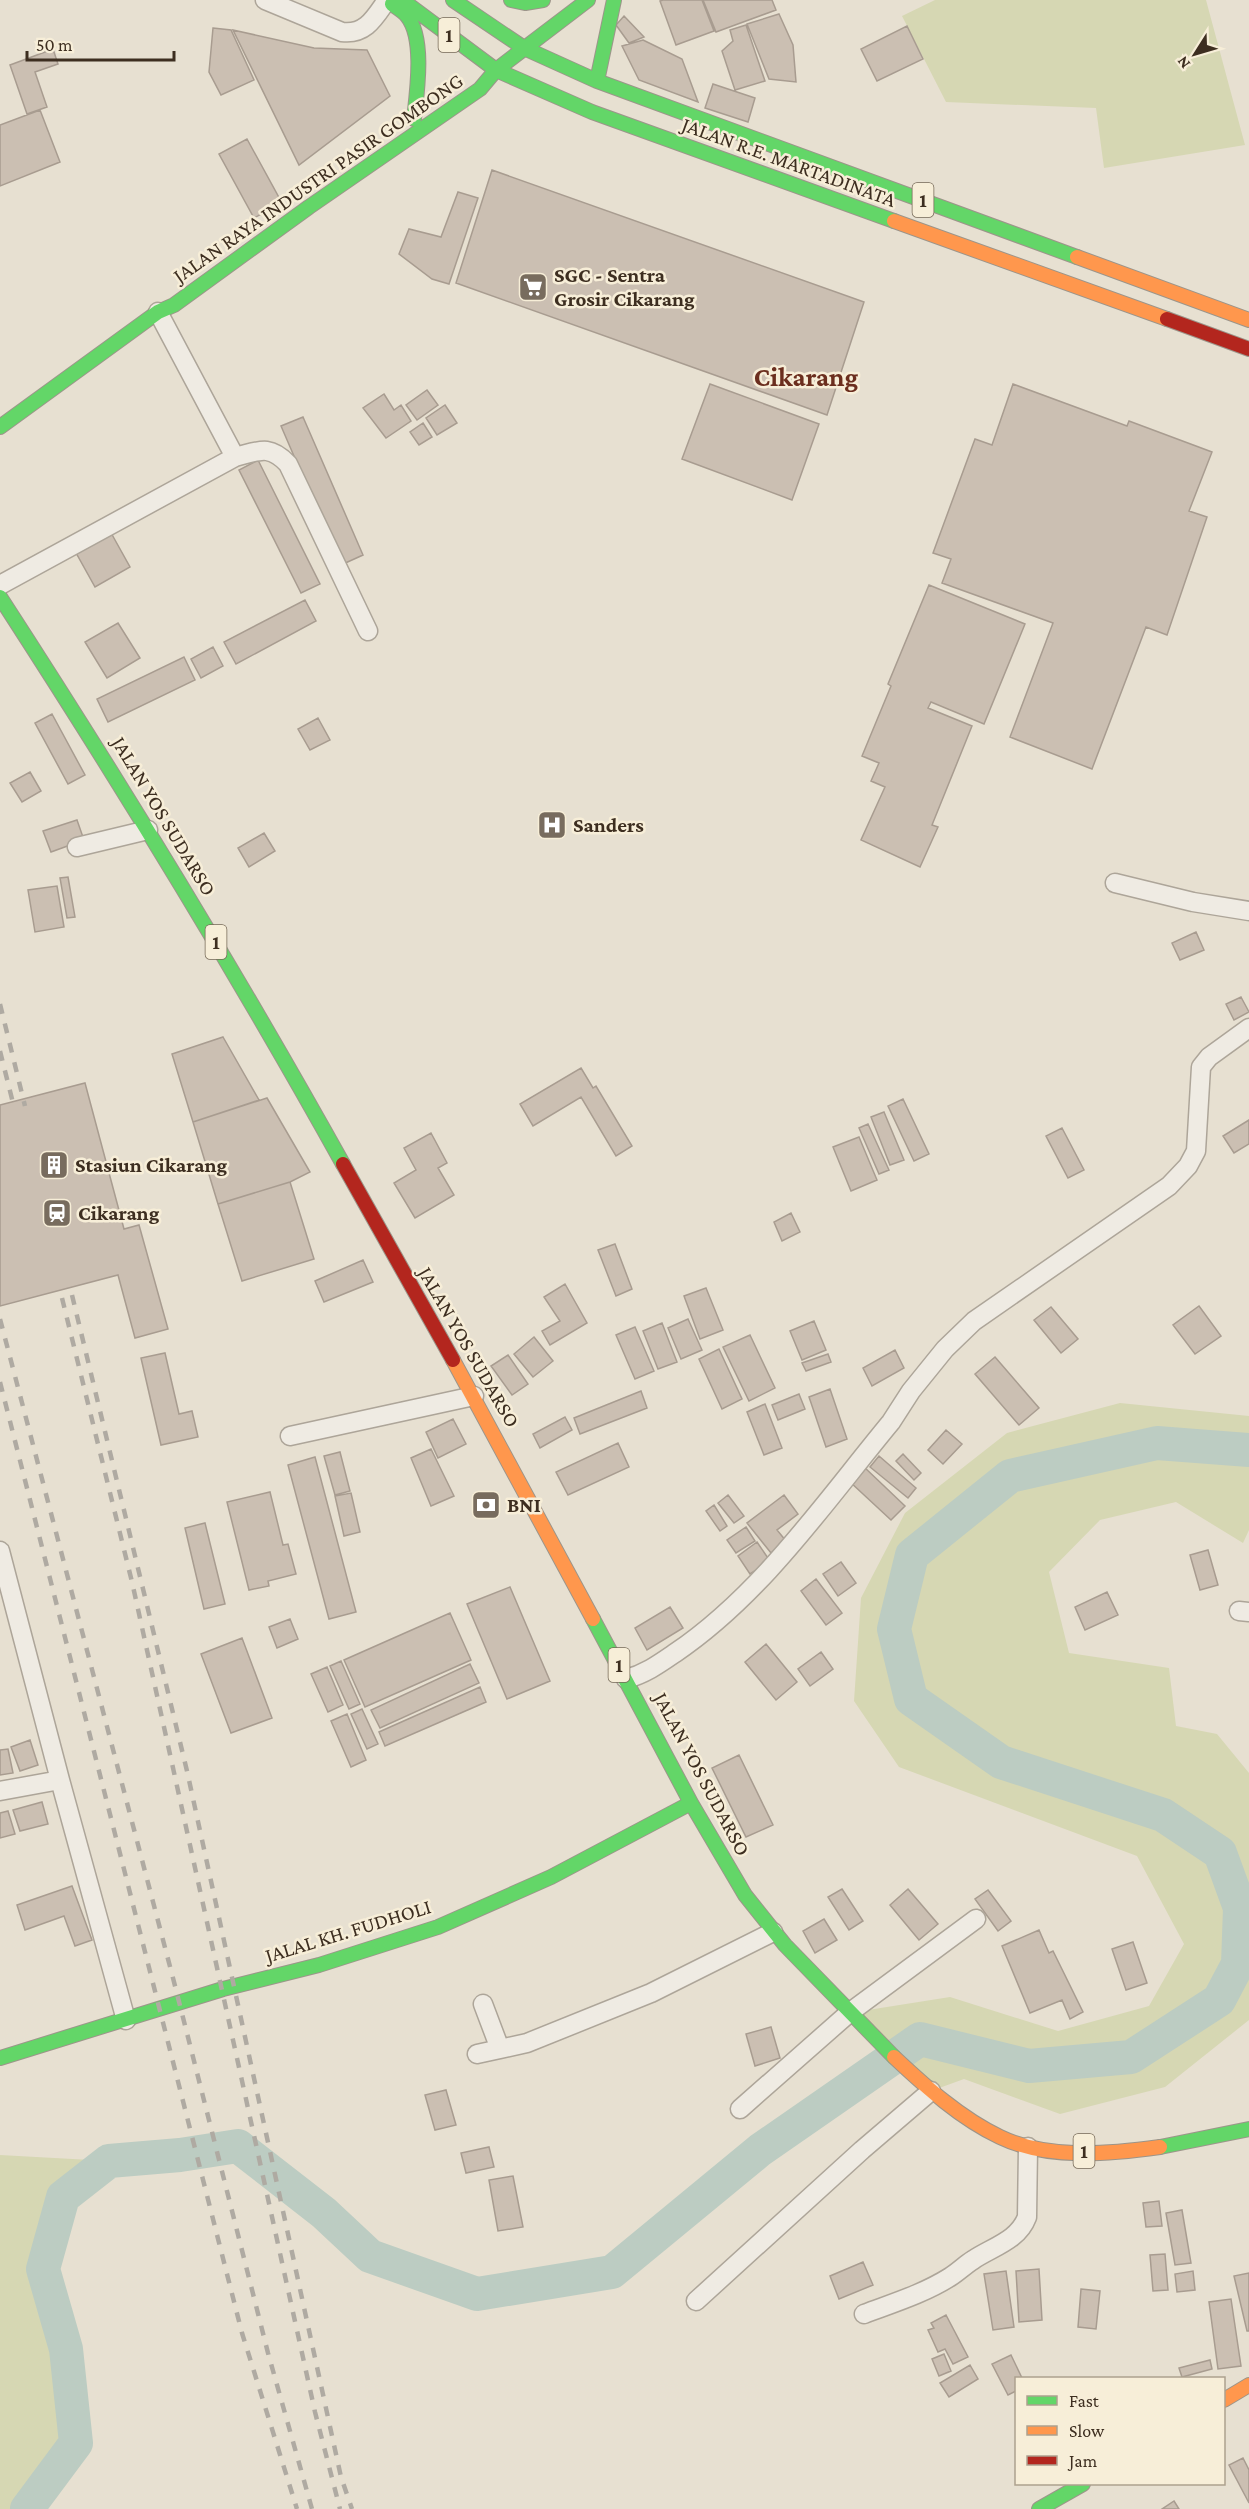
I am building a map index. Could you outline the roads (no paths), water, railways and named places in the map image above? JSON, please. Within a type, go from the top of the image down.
[{"type":"main road","points":[[387,0],[408,17],[414,30],[417,98],[414,119]]},
{"type":"main road","name":"JALAN R.E. MARTADINATA","points":[[402,0],[496,70],[592,112],[1249,349]]},
{"type":"main road","name":"JALAN R.E. MARTADINATA","points":[[453,0],[524,48],[597,81],[1249,320]]},
{"type":"main road","points":[[511,0],[525,3],[543,0]]},
{"type":"main road","name":"JALAN RAYA INDUSTRI PASIR GOMBONG","points":[[0,427],[158,312],[174,305],[309,207],[480,89],[496,70],[588,0]]},
{"type":"main road","points":[[597,81],[614,0]]},
{"type":"main road","name":"JALAN RAYA INDUSTRI PASIR GOMBONG","points":[[158,312],[168,295],[201,270],[474,77],[496,70]]},
{"type":"main road","name":"JALAN YOS SUDARSO","points":[[0,597],[102,754],[263,1020],[416,1296],[474,1395],[691,1803],[726,1864],[754,1908],[773,1932],[851,2015],[929,2090]]},
{"type":"main road","name":"JALAL KH. FUDHOLI","points":[[0,2058],[223,1989],[319,1965],[438,1927],[551,1877],[691,1803]]},
{"type":"main road","name":"1","points":[[929,2090],[966,2117],[996,2134],[1028,2146],[1111,2153],[1151,2149],[1249,2129]]},
{"type":"main road","points":[[1225,2399],[1249,2385]]},
{"type":"main road","points":[[1039,2509],[1081,2485]]},
{"type":"street","points":[[265,0],[342,32],[352,33],[370,24],[387,0]]},
{"type":"street","points":[[158,312],[235,457]]},
{"type":"street","points":[[0,585],[235,457],[265,450],[274,451],[288,464],[368,631]]},
{"type":"street","points":[[77,847],[148,830]]},
{"type":"street","points":[[1115,883],[1193,902],[1249,911]]},
{"type":"street","points":[[626,1679],[652,1669],[698,1637],[751,1589],[891,1422],[911,1391],[945,1349],[974,1321],[1169,1186],[1188,1166],[1196,1151],[1201,1067],[1209,1058],[1249,1028]]},
{"type":"street","points":[[290,1436],[474,1395]]},
{"type":"street","points":[[0,1551],[7,1608],[60,1780],[126,2020]]},
{"type":"street","points":[[0,1791],[60,1780]]},
{"type":"street","points":[[740,2109],[851,2015],[976,1919]]},
{"type":"street","points":[[477,2054],[528,2043],[651,1993],[773,1932]]},
{"type":"street","points":[[483,2004],[500,2049]]},
{"type":"street","points":[[696,2301],[929,2090]]},
{"type":"street","points":[[864,2314],[915,2296],[1015,2236],[1023,2228],[1027,2217],[1028,2146]]},
{"type":"waterway","points":[[27,2509],[76,2443],[66,2349],[43,2269],[63,2197],[109,2161],[180,2155],[238,2146],[324,2213],[370,2256],[477,2294],[612,2272],[760,2150],[920,2039],[1029,2066],[1131,2057],[1219,2000],[1238,1964],[1240,1908],[1220,1853],[1163,1815],[1001,1762],[911,1699],[894,1629],[912,1555],[1010,1476],[1157,1443],[1249,1450]]},
{"type":"railway","points":[[0,1004],[25,1106]]},
{"type":"railway","points":[[0,1051],[14,1107]]},
{"type":"railway","points":[[72,1295],[187,1771],[341,2477],[352,2509]]},
{"type":"railway","points":[[62,1298],[132,1582],[315,2412],[340,2509]]},
{"type":"railway","points":[[0,1319],[173,1978],[268,2353],[312,2509]]},
{"type":"railway","points":[[0,1382],[242,2333],[297,2509]]},
{"type":"place","name":"SGC - Sentra Grosir Cikarang","points":[[533,287]]},
{"type":"place","name":"Sanders","points":[[552,825]]},
{"type":"place","name":"Stasiun Cikarang","points":[[54,1165]]},
{"type":"place","name":"Cikarang","points":[[57,1213]]},
{"type":"place","name":"BNI","points":[[486,1505]]},
{"type":"district","name":"Cikarang","points":[[806,377]]}]
